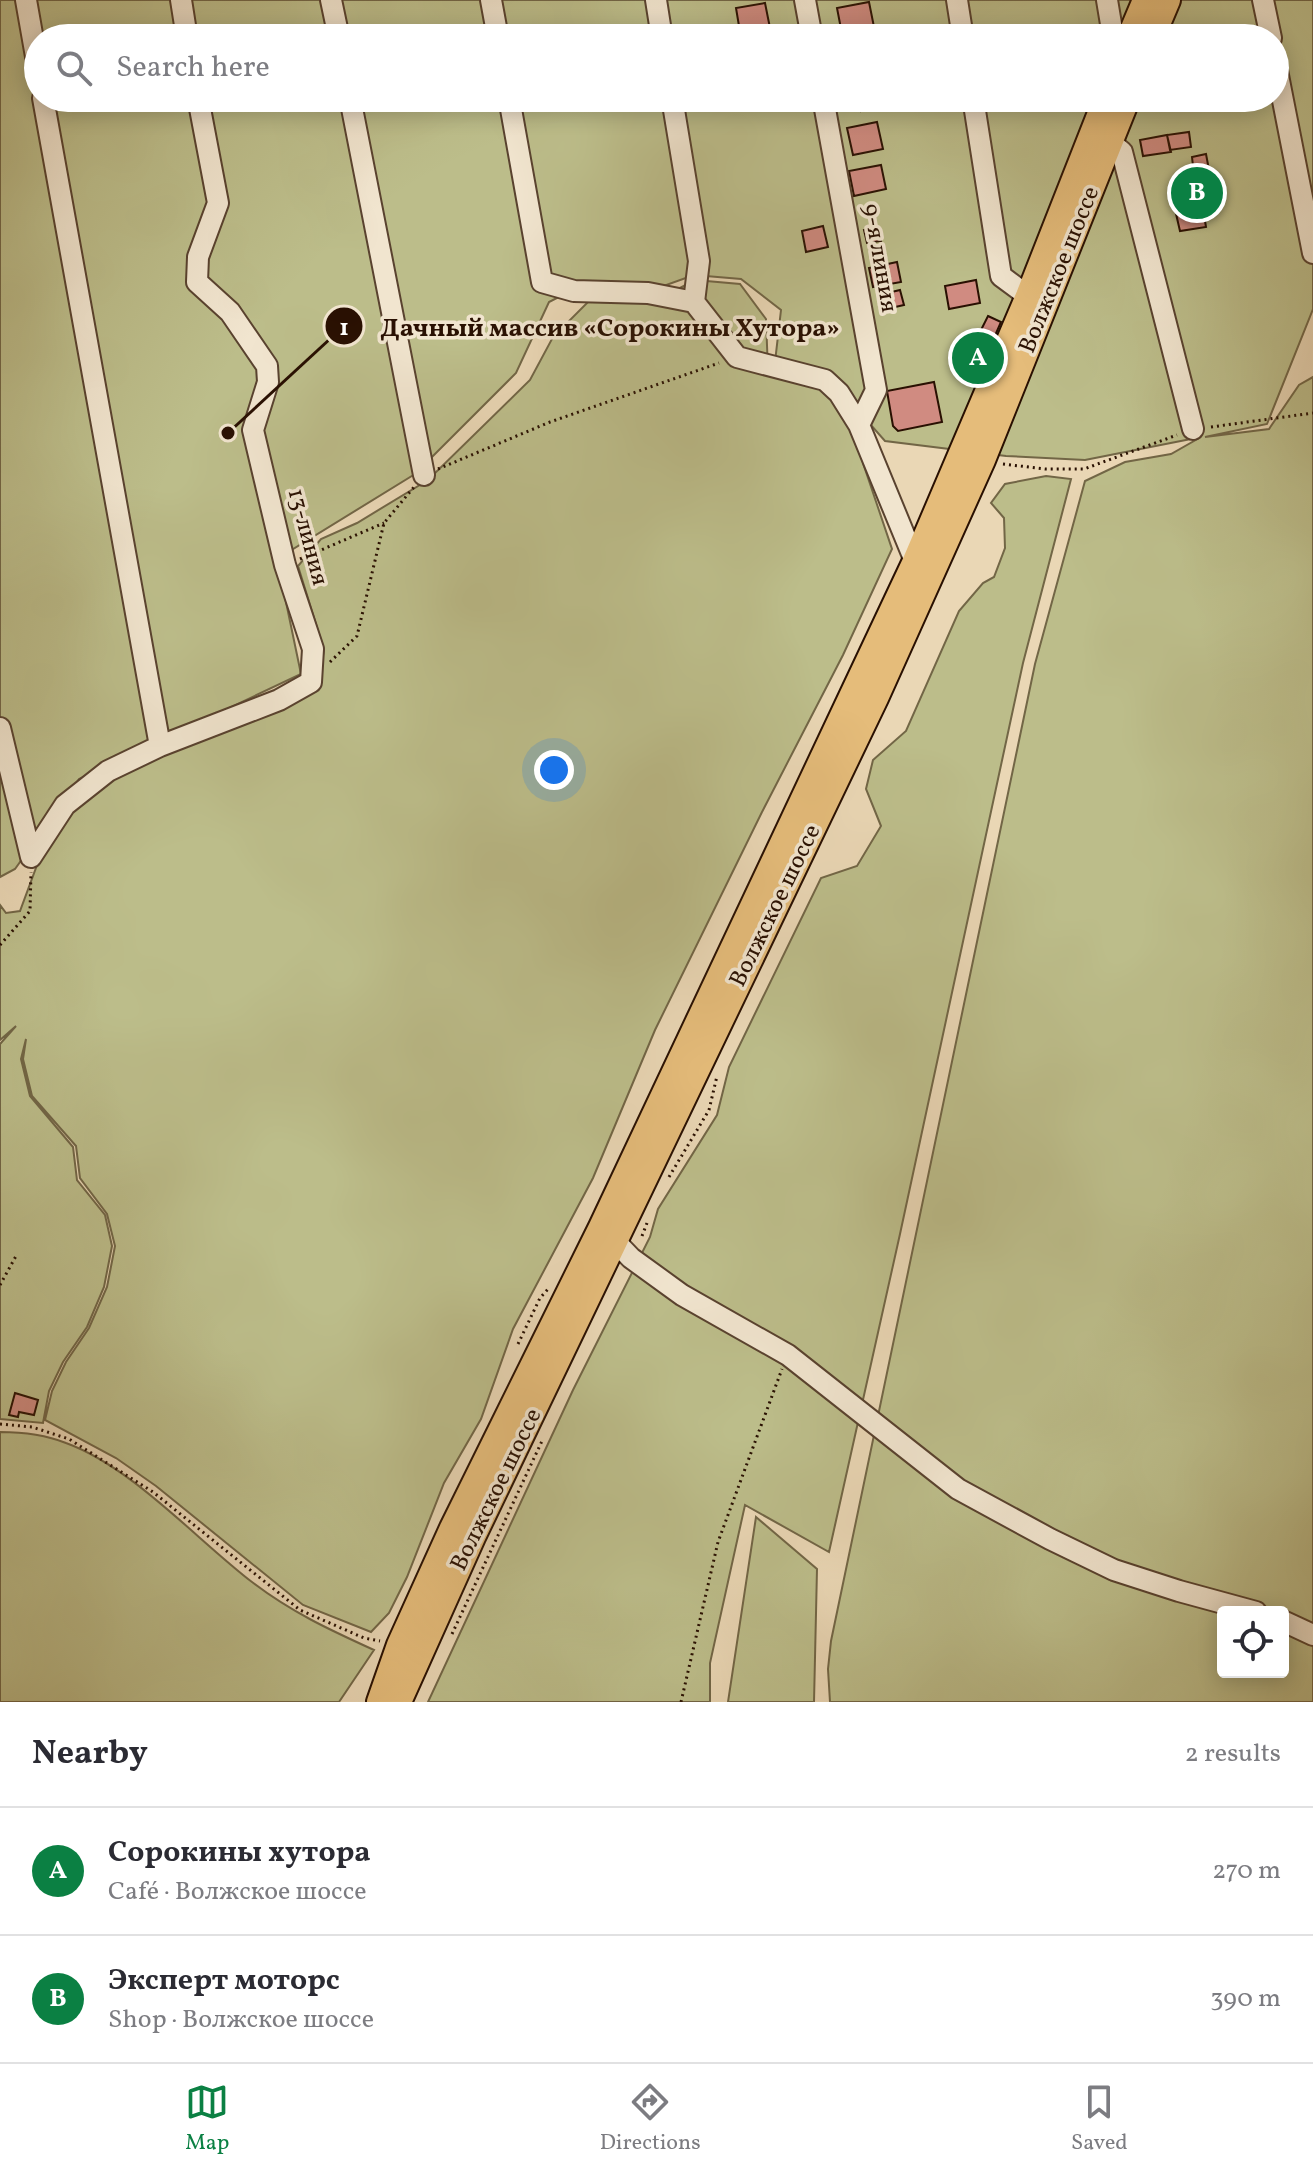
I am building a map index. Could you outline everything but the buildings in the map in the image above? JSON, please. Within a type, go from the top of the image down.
[{"type":"main road","points":[[1135,24],[1145,0]]},
{"type":"main road","points":[[1158,24],[1168,0]]},
{"type":"main road","name":"Волжское шоссе","points":[[399,1702],[608,1234],[915,561],[1028,296],[1100,112]]},
{"type":"main road","name":"Волжское шоссе","points":[[379,1702],[399,1645],[452,1528],[608,1234],[876,698],[983,460],[1122,112]]},
{"type":"lane","points":[[26,0],[30,24]]},
{"type":"lane","points":[[181,0],[185,24]]},
{"type":"lane","points":[[331,0],[336,24]]},
{"type":"lane","points":[[491,0],[495,24]]},
{"type":"lane","points":[[656,0],[660,24]]},
{"type":"lane","points":[[805,0],[809,24]]},
{"type":"lane","points":[[957,0],[961,24]]},
{"type":"lane","points":[[1107,0],[1111,24]]},
{"type":"lane","points":[[1263,0],[1268,24]]},
{"type":"lane","points":[[46,112],[160,746]]},
{"type":"lane","name":"13-линия","points":[[201,112],[218,203],[198,257],[197,282],[230,312],[267,366],[268,382],[253,430],[285,565],[313,649],[311,682]]},
{"type":"lane","points":[[353,112],[424,475]]},
{"type":"lane","points":[[512,112],[542,282],[574,291],[648,293],[694,302],[737,357],[825,380],[839,393],[859,425],[915,561]]},
{"type":"lane","points":[[674,112],[699,261],[694,302]]},
{"type":"lane","name":"9-я линия","points":[[826,112],[876,390],[859,425]]},
{"type":"lane","points":[[975,112],[1001,276],[1028,296]]},
{"type":"lane","points":[[1285,112],[1313,253]]},
{"type":"lane","points":[[1110,142],[1122,152],[1193,429]]},
{"type":"lane","points":[[31,857],[65,805],[108,771],[160,746],[279,700],[311,682]]},
{"type":"lane","points":[[0,728],[31,857]]},
{"type":"lane","points":[[608,1234],[631,1258],[682,1295],[788,1355],[958,1489],[1114,1570],[1234,1606]]},
{"type":"lane","points":[[1289,1624],[1313,1635]]},
{"type":"path","points":[[311,682],[357,636],[384,523],[424,475],[550,422],[737,357]]},
{"type":"path","points":[[983,460],[1045,469],[1084,469],[1193,429],[1313,413]]},
{"type":"path","points":[[285,565],[384,523]]},
{"type":"path","points":[[0,945],[30,911],[31,857]]},
{"type":"path","points":[[0,1285],[16,1256]]},
{"type":"path","points":[[681,1702],[718,1542],[788,1355]]},
{"type":"path","points":[[0,1424],[32,1427],[69,1439],[153,1492],[300,1610],[364,1638],[399,1645]]},
{"type":"path","points":[[451,1637],[542,1442]]},
{"type":"green space","points":[[0,0],[1313,0],[1313,309],[1267,424],[1205,437],[1269,429],[1299,385],[1313,377],[1313,1702],[830,1702],[828,1669],[831,1641],[1035,664],[1085,481],[1125,462],[1171,454],[1201,437],[1085,460],[1006,456],[885,441],[824,372],[775,362],[781,310],[741,279],[694,275],[658,288],[582,285],[549,302],[516,373],[415,474],[277,559],[301,674],[79,779],[15,869],[0,877]]},
{"type":"green space","points":[[695,280],[740,284],[766,319],[768,371],[821,386],[847,416],[859,438],[863,463],[892,549],[843,655],[655,1030],[593,1178],[513,1329],[481,1419],[444,1483],[407,1577],[389,1613],[371,1632],[303,1605],[156,1486],[116,1458],[45,1420],[52,1391],[66,1362],[89,1328],[107,1287],[115,1246],[107,1214],[80,1178],[76,1146],[32,1096],[23,1059],[26,1039],[21,1059],[30,1096],[73,1147],[77,1180],[105,1215],[112,1246],[104,1287],[87,1327],[63,1362],[49,1391],[43,1423],[0,1419],[0,1044],[16,1026],[0,1040],[0,905],[6,913],[20,911],[43,849],[66,811],[108,775],[317,688],[324,650],[298,566],[321,539],[357,523],[428,480],[530,380],[553,337],[591,299],[655,301]]},
{"type":"green space","points":[[1046,476],[1071,479],[1023,663],[829,1552],[745,1505],[710,1663],[710,1702],[428,1702],[573,1390],[650,1237],[658,1209],[717,1115],[729,1067],[821,878],[857,866],[881,826],[866,789],[873,760],[906,731],[959,611],[983,583],[994,577],[1005,548],[1004,518],[991,503],[1005,484]]},
{"type":"green space","points":[[0,1432],[50,1438],[91,1454],[139,1486],[267,1593],[311,1620],[374,1650],[339,1702],[0,1702]]},
{"type":"green space","points":[[756,1517],[817,1569],[814,1702],[728,1702]]},
{"type":"place","name":"Эксперт моторс","points":[[1197,193]]},
{"type":"place","name":"Сорокины хутора","points":[[978,358]]},
{"type":"place","name":"Дачный массив «Сорокины Хутора»","points":[[228,433]]}]
